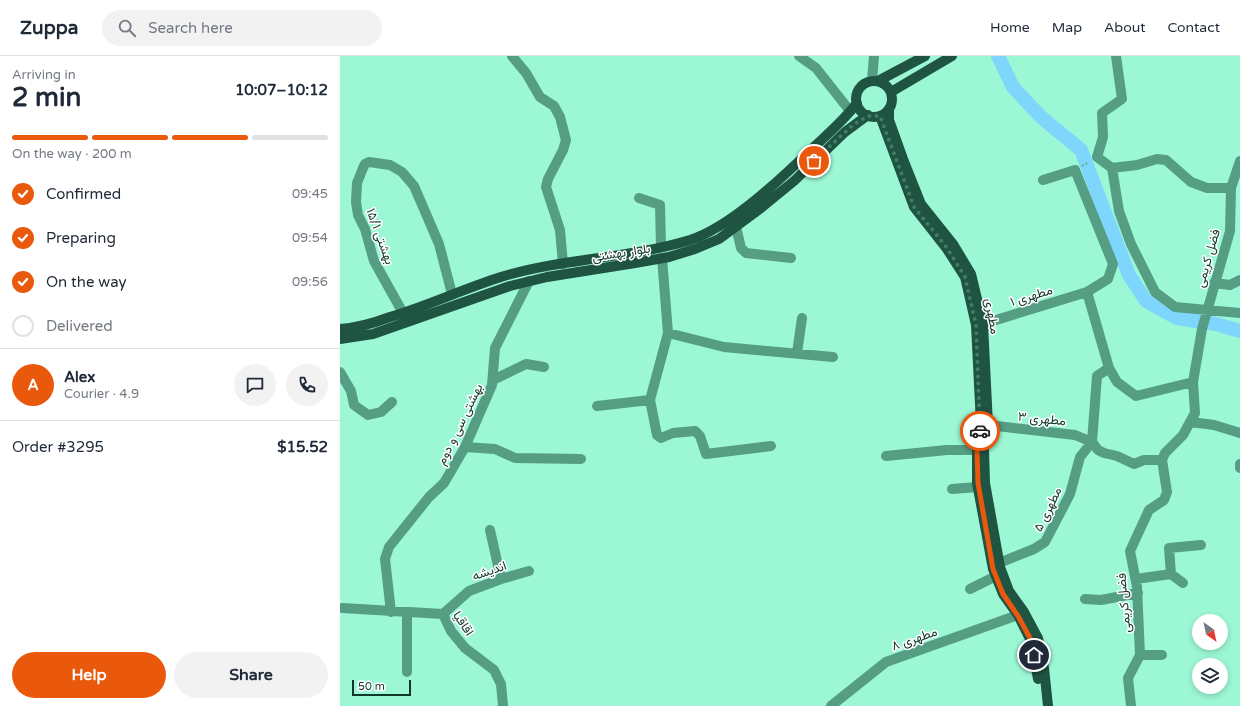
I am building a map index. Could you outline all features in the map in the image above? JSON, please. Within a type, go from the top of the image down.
[{"type":"main road","points":[[875,81],[884,84],[891,92],[892,104],[889,109],[880,116],[868,116],[863,113],[857,102],[858,91],[862,86],[925,56]]},
{"type":"main road","points":[[891,92],[952,56]]},
{"type":"main road","name":"بلوار بهشتی","points":[[340,329],[371,324],[507,275],[563,264],[634,253],[691,240],[714,230],[787,173],[850,111],[857,102]]},
{"type":"main road","name":"مطهری","points":[[889,109],[889,120],[921,204],[953,244],[971,274],[984,324],[988,425],[984,450],[984,483],[999,562],[1009,591],[1024,612],[1038,638],[1044,668],[1048,706]]},
{"type":"main road","name":"بلوار بهشتی","points":[[340,339],[374,334],[439,312],[482,294],[529,281],[662,258],[694,249],[719,239],[794,181],[845,132],[868,116]]},
{"type":"main road","name":"مطهری","points":[[880,116],[914,207],[947,248],[965,277],[976,325],[981,424],[977,450],[978,487],[993,569],[1003,594],[1018,616],[1031,640],[1037,669],[1041,706]]},
{"type":"street","points":[[512,56],[526,73],[540,97],[554,106],[560,117],[566,140],[563,150],[548,179],[546,187],[560,230],[563,264]]},
{"type":"street","points":[[799,56],[816,68],[850,111]]},
{"type":"street","points":[[874,56],[875,81]]},
{"type":"street","points":[[1116,56],[1122,99],[1102,113],[1103,137],[1097,157],[1112,168],[1137,165],[1157,159],[1166,160],[1191,182],[1207,188],[1231,188]]},
{"type":"street","name":"فضل کریمی","points":[[1193,382],[1205,313],[1214,283],[1235,232],[1231,188],[1240,161]]},
{"type":"street","name":"۱۵/۱ بهشتی","points":[[403,313],[374,262],[365,229],[358,215],[356,202],[357,183],[365,164],[369,162],[390,165],[402,172],[414,186],[439,244],[452,294]]},
{"type":"street","points":[[1112,168],[1119,211],[1131,244],[1155,292],[1175,307],[1205,313],[1240,313]]},
{"type":"street","points":[[1043,180],[1075,170]]},
{"type":"street","name":"مطهری ۱","points":[[984,324],[1087,292],[1108,279],[1113,264],[1075,170]]},
{"type":"street","points":[[638,198],[660,205],[661,247]]},
{"type":"street","points":[[736,227],[741,248],[746,253],[791,258]]},
{"type":"street","points":[[662,258],[668,333],[650,400],[657,435],[661,438],[673,433],[696,431],[700,436],[706,454],[771,446]]},
{"type":"street","points":[[1214,283],[1230,285],[1240,280]]},
{"type":"street","name":"بهشتی سی و دوم","points":[[391,612],[385,559],[389,547],[429,497],[444,483],[465,447],[492,386],[496,348],[529,281]]},
{"type":"street","points":[[1087,292],[1109,368],[1117,382],[1136,396],[1193,382],[1195,413],[1183,435],[1165,453],[1162,460]]},
{"type":"street","points":[[797,353],[802,318]]},
{"type":"street","points":[[668,333],[724,347],[834,357]]},
{"type":"street","points":[[493,380],[526,364],[544,367]]},
{"type":"street","points":[[1092,442],[1098,376],[1109,368]]},
{"type":"street","points":[[340,372],[351,391],[354,405],[368,415],[381,412],[392,402]]},
{"type":"street","points":[[597,406],[650,400]]},
{"type":"street","points":[[1191,422],[1214,425],[1240,433]]},
{"type":"street","name":"مطهری ۳","points":[[988,425],[1075,435],[1092,442],[1098,450],[1104,453],[1117,456],[1134,464],[1144,460],[1162,460]]},
{"type":"street","name":"مطهری ۵","points":[[999,562],[1034,549],[1045,542],[1070,494],[1080,457],[1092,442]]},
{"type":"street","points":[[465,447],[495,448],[515,458],[580,459]]},
{"type":"street","points":[[886,456],[947,450],[977,450]]},
{"type":"street","name":"فضل کریمی","points":[[1131,706],[1128,678],[1140,655],[1138,593],[1130,551],[1150,510],[1164,500],[1167,492],[1162,460]]},
{"type":"street","points":[[952,489],[978,487]]},
{"type":"street","points":[[490,530],[501,579]]},
{"type":"street","points":[[1171,574],[1169,548],[1201,545]]},
{"type":"street","name":"اندیشه","points":[[443,614],[469,591],[501,579],[529,571]]},
{"type":"street","points":[[1136,579],[1171,574],[1183,583]]},
{"type":"street","points":[[970,589],[996,576]]},
{"type":"street","points":[[1085,599],[1101,600],[1138,593]]},
{"type":"street","name":"اقاقیا","points":[[341,608],[443,614],[451,631],[466,648],[494,670],[501,684],[503,706]]},
{"type":"street","points":[[407,612],[407,672]]},
{"type":"street","name":"مطهری ۸","points":[[831,706],[886,662],[1018,616]]},
{"type":"street","points":[[1140,655],[1162,655]]},
{"type":"path","points":[[1075,170],[1097,157]]},
{"type":"waterway","points":[[998,56],[1013,87],[1041,117],[1081,150],[1129,275],[1146,301],[1177,318],[1216,324],[1240,331]]},
{"type":"way so far","points":[[814,161],[854,124],[868,116],[880,116],[914,207],[947,248],[965,277],[976,325],[981,424],[980,431]]},
{"type":"route","points":[[980,431],[977,450],[978,483],[993,569],[1003,594],[1018,616],[1031,640],[1034,655]]}]
